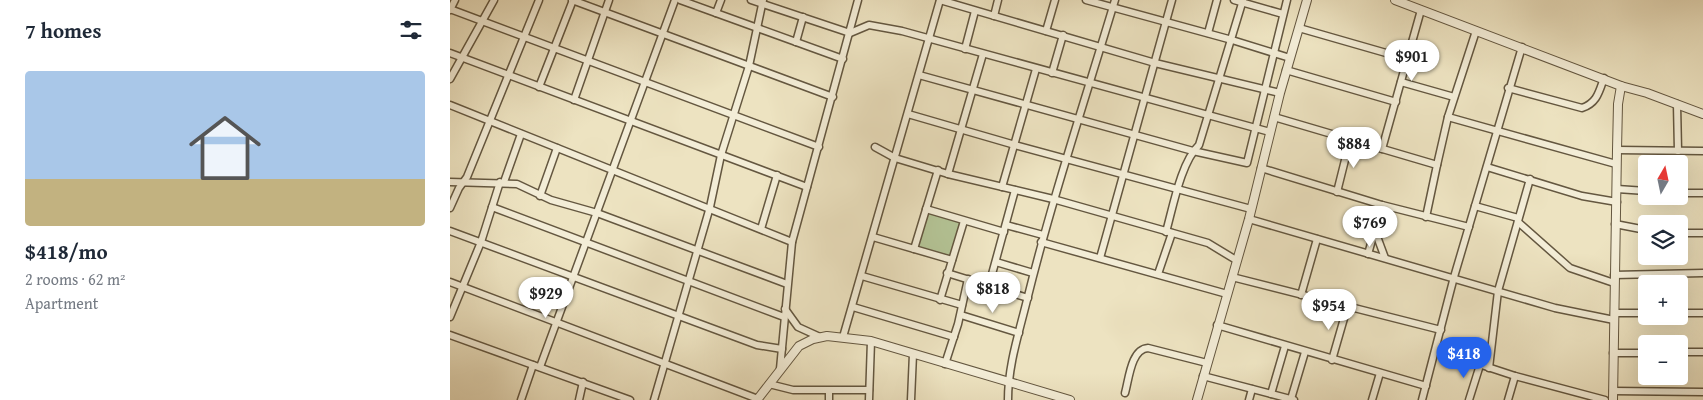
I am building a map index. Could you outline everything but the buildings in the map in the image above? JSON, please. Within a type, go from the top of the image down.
[{"type":"street","points":[[455,0],[450,9],[820,147]]},
{"type":"street","points":[[450,79],[494,0]]},
{"type":"street","points":[[450,208],[464,183],[539,0]]},
{"type":"street","points":[[539,87],[573,0],[662,35],[833,97]]},
{"type":"street","points":[[574,100],[609,0]]},
{"type":"street","points":[[521,400],[556,322],[573,278],[675,0]]},
{"type":"street","points":[[680,0],[843,59]]},
{"type":"street","points":[[716,13],[720,0]]},
{"type":"street","points":[[751,0],[763,2],[850,32],[860,27],[876,26],[929,38],[1270,132]]},
{"type":"street","points":[[780,369],[786,284],[792,242],[820,147],[858,0]]},
{"type":"street","points":[[843,337],[940,0],[1154,63],[1280,93]]},
{"type":"street","points":[[994,16],[998,0]]},
{"type":"street","points":[[1046,31],[1055,0]]},
{"type":"street","points":[[1086,0],[1114,4],[1166,22],[1290,58]]},
{"type":"street","points":[[1100,258],[1172,0]]},
{"type":"street","points":[[1208,33],[1218,0]]},
{"type":"street","points":[[1234,0],[1243,1],[1283,14]]},
{"type":"street","points":[[919,75],[1193,151],[1247,163],[1254,128],[1287,0]]},
{"type":"street","points":[[1197,400],[1206,363],[1249,219],[1286,70],[1307,0]]},
{"type":"street","points":[[1395,0],[1621,86],[1703,114]]},
{"type":"street","points":[[1158,274],[1178,190],[1193,151],[1199,145],[1243,1]]},
{"type":"street","points":[[654,400],[710,207],[733,115],[749,66],[763,2]]},
{"type":"street","points":[[1008,400],[1008,382],[1043,234],[1068,160],[1114,4]]},
{"type":"street","points":[[1382,149],[1421,10]]},
{"type":"street","points":[[965,49],[975,11]]},
{"type":"street","points":[[796,42],[803,17]]},
{"type":"street","points":[[1299,28],[1408,59]]},
{"type":"street","points":[[1426,217],[1448,117],[1476,31]]},
{"type":"street","points":[[1052,73],[1063,35]]},
{"type":"street","points":[[1422,400],[1454,277],[1497,132],[1508,88],[1522,47]]},
{"type":"street","points":[[450,53],[808,187]]},
{"type":"street","points":[[948,174],[983,54]]},
{"type":"street","points":[[1002,187],[1036,69]]},
{"type":"street","points":[[1286,70],[1396,102]]},
{"type":"street","points":[[1508,88],[1582,108],[1591,106],[1597,99],[1604,78]]},
{"type":"street","points":[[1401,82],[1454,97]]},
{"type":"street","points":[[1613,400],[1616,164],[1618,98],[1621,86]]},
{"type":"street","points":[[1677,104],[1678,151]]},
{"type":"street","points":[[450,105],[489,122],[710,207],[792,242]]},
{"type":"street","points":[[908,114],[1068,160],[1251,209]]},
{"type":"street","points":[[1274,117],[1436,165]]},
{"type":"street","points":[[1448,117],[1616,164]]},
{"type":"street","points":[[450,317],[481,242],[492,207],[521,134]]},
{"type":"street","points":[[1337,192],[1350,140]]},
{"type":"street","points":[[540,196],[557,148]]},
{"type":"street","points":[[875,148],[895,158],[948,174],[1053,200],[1213,245],[1236,260]]},
{"type":"street","points":[[1617,150],[1703,151]]},
{"type":"street","points":[[1487,166],[1582,196],[1617,202]]},
{"type":"street","points":[[1261,168],[1382,205],[1469,227]]},
{"type":"street","points":[[914,249],[938,170]]},
{"type":"street","points":[[761,229],[777,175]]},
{"type":"street","points":[[1489,368],[1498,291],[1530,180]]},
{"type":"street","points":[[450,182],[502,182],[517,184],[540,196],[597,213],[786,284]]},
{"type":"street","points":[[1617,189],[1638,190]]},
{"type":"street","points":[[989,285],[1015,190]]},
{"type":"street","points":[[1688,192],[1703,193]]},
{"type":"street","points":[[1368,254],[1382,205]]},
{"type":"street","points":[[1475,206],[1518,220],[1570,268],[1614,279],[1703,273]]},
{"type":"street","points":[[492,207],[784,317]]},
{"type":"street","points":[[926,209],[1004,232]]},
{"type":"street","points":[[1249,219],[1454,277],[1555,308],[1614,317],[1638,314]]},
{"type":"street","points":[[940,300],[964,220]]},
{"type":"street","points":[[1615,224],[1638,228]]},
{"type":"street","points":[[1006,225],[1043,234]]},
{"type":"street","points":[[450,231],[757,345],[782,349]]},
{"type":"street","points":[[1375,231],[1385,258]]},
{"type":"street","points":[[1688,233],[1703,233]]},
{"type":"street","points":[[873,236],[952,260]]},
{"type":"street","points":[[1302,295],[1317,239]]},
{"type":"street","points":[[1041,242],[1227,294]]},
{"type":"street","points":[[996,262],[1033,273]]},
{"type":"street","points":[[947,273],[1028,298]]},
{"type":"street","points":[[862,276],[962,305]]},
{"type":"street","points":[[1232,277],[1347,308],[1441,330]]},
{"type":"street","points":[[945,364],[960,316],[968,279]]},
{"type":"street","points":[[450,282],[758,399],[799,346],[820,337],[843,337],[871,341],[1008,382],[1054,398],[1070,400]]},
{"type":"street","points":[[853,307],[954,337]]},
{"type":"street","points":[[785,308],[798,327],[820,337]]},
{"type":"street","points":[[1332,360],[1347,308]]},
{"type":"street","points":[[1688,313],[1703,313]]},
{"type":"street","points":[[960,316],[1019,333]]},
{"type":"street","points":[[1217,325],[1426,386]]},
{"type":"street","points":[[450,335],[630,400]]},
{"type":"street","points":[[869,400],[871,341]]},
{"type":"street","points":[[1271,394],[1285,346]]},
{"type":"street","points":[[1125,393],[1136,354],[1142,348],[1206,363]]},
{"type":"street","points":[[1436,350],[1515,376],[1605,400]]},
{"type":"street","points":[[1203,376],[1292,400],[1305,352]]},
{"type":"street","points":[[1613,353],[1638,352]]},
{"type":"street","points":[[1688,352],[1703,352]]},
{"type":"street","points":[[911,400],[913,354]]},
{"type":"street","points":[[1469,400],[1480,365]]},
{"type":"street","points":[[1372,400],[1380,373]]},
{"type":"street","points":[[1508,400],[1515,376]]},
{"type":"street","points":[[579,400],[583,382]]},
{"type":"street","points":[[769,384],[793,390],[869,390]]},
{"type":"street","points":[[1249,400],[1252,389]]},
{"type":"street","points":[[828,400],[829,391]]},
{"type":"street","points":[[1613,391],[1703,392]]},
{"type":"street","points":[[606,400],[609,392]]},
{"type":"green space","points":[[928,213],[960,222],[951,256],[918,247]]}]
